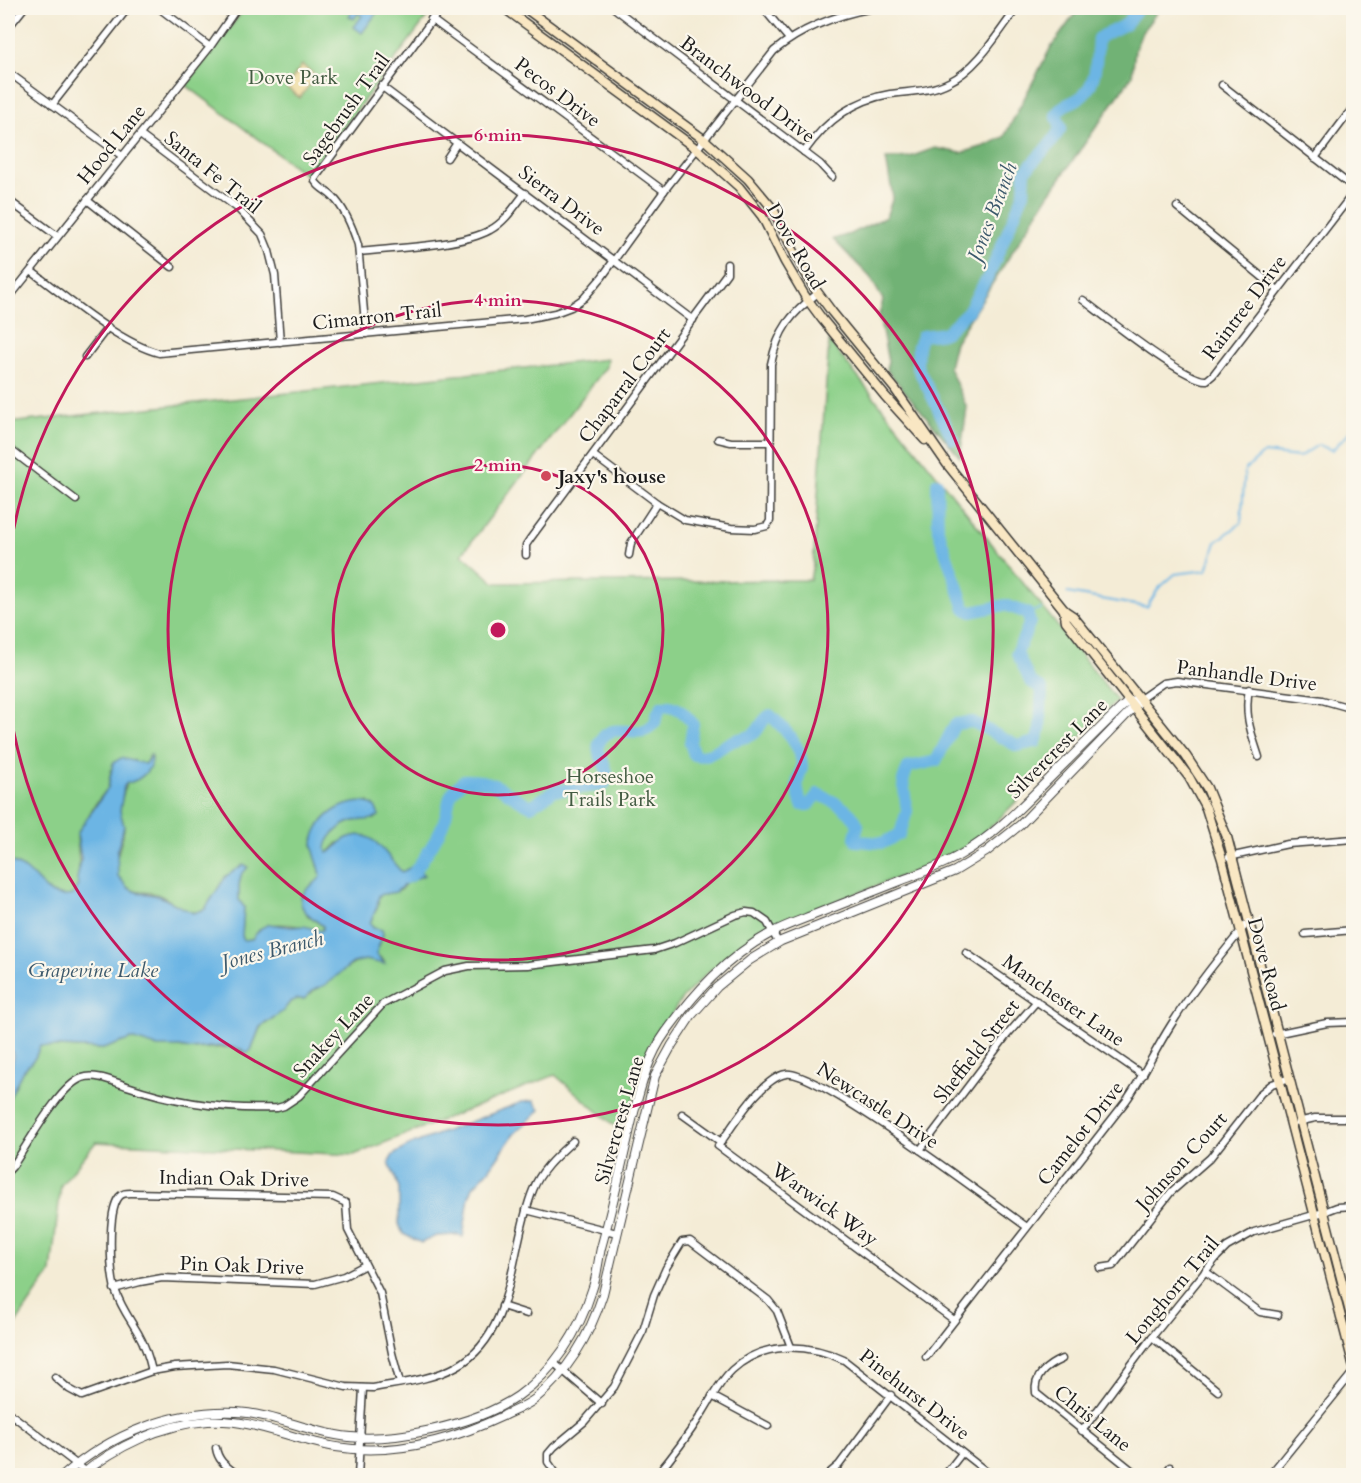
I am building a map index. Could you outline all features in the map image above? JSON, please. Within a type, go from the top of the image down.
[{"type":"main road","name":"Dove Road","points":[[504,8],[698,150],[739,187],[762,216],[808,301],[885,396],[947,464],[1064,610],[1073,616],[1186,756],[1207,788],[1215,805],[1241,930],[1353,1369]]},
{"type":"main road","name":"Dove Road","points":[[525,8],[706,141],[748,179],[773,209],[796,256],[818,293],[895,388],[947,464]]},
{"type":"main road","points":[[785,262],[796,256]]},
{"type":"main road","name":"Dove Road","points":[[1064,610],[1066,621],[1178,762],[1198,792],[1227,858],[1249,921],[1353,1328]]},
{"type":"main road","points":[[1338,1307],[1348,1304]]},
{"type":"street","points":[[8,28],[24,8]]},
{"type":"street","points":[[52,105],[128,8]]},
{"type":"street","points":[[159,8],[210,47]]},
{"type":"street","name":"Hood Lane","points":[[8,299],[210,47],[237,8]]},
{"type":"street","name":"Sagebrush Trail","points":[[366,334],[359,252],[355,235],[345,214],[332,196],[315,181],[319,170],[441,8]]},
{"type":"street","name":"Branchwood Drive","points":[[614,8],[804,152],[832,177]]},
{"type":"street","points":[[763,8],[789,39]]},
{"type":"street","name":"Cimarron Trail","points":[[31,271],[124,339],[148,350],[159,352],[525,319],[555,313],[579,303],[774,51],[811,26],[873,8]]},
{"type":"street","points":[[804,152],[828,122],[865,101],[890,94],[936,87],[955,79],[987,48],[1017,8]]},
{"type":"street","name":"Pecos Drive","points":[[431,19],[664,191]]},
{"type":"street","points":[[8,72],[122,156]]},
{"type":"street","points":[[1222,85],[1353,190]]},
{"type":"street","name":"Sierra Drive","points":[[381,86],[693,320]]},
{"type":"street","points":[[1315,158],[1353,106]]},
{"type":"street","name":"Santa Fe Trail","points":[[140,135],[237,208],[262,234],[275,275],[280,342]]},
{"type":"street","points":[[447,158],[457,143]]},
{"type":"street","name":"Raintree Drive","points":[[1083,300],[1157,355],[1201,381],[1210,379],[1353,190]]},
{"type":"street","points":[[359,252],[478,236],[499,224],[525,193]]},
{"type":"street","points":[[8,200],[57,236]]},
{"type":"street","points":[[87,200],[172,267]]},
{"type":"street","points":[[1177,207],[1278,290]]},
{"type":"street","name":"Chaparral Court","points":[[526,555],[526,545],[530,539],[727,273],[727,264]]},
{"type":"street","points":[[593,455],[657,503],[685,520],[731,528],[764,528],[770,521],[771,364],[774,348],[790,318],[818,293]]},
{"type":"street","points":[[85,357],[108,327]]},
{"type":"street","points":[[718,439],[731,442],[771,442]]},
{"type":"street","points":[[8,448],[76,500]]},
{"type":"street","points":[[629,555],[631,543],[657,503]]},
{"type":"street","name":"Panhandle Drive","points":[[1140,699],[1155,687],[1170,681],[1322,700],[1353,709]]},
{"type":"street","points":[[1249,690],[1246,705],[1247,721],[1259,757]]},
{"type":"street","name":"Silvercrest Lane","points":[[63,1476],[76,1464],[124,1435],[176,1417],[204,1412],[239,1412],[335,1435],[389,1438],[483,1415],[518,1396],[536,1382],[554,1362],[581,1320],[593,1288],[639,1095],[649,1063],[662,1037],[690,1000],[709,979],[738,954],[772,932],[940,865],[979,844],[1140,699]]},
{"type":"street","name":"Silvercrest Lane","points":[[86,1474],[110,1454],[140,1439],[178,1426],[208,1421],[255,1425],[308,1440],[360,1449],[397,1449],[476,1429],[534,1399],[575,1356],[594,1322],[650,1095],[662,1062],[691,1016],[717,987],[750,960],[777,942],[955,871],[986,852],[1020,825],[1132,704]]},
{"type":"street","points":[[1227,858],[1310,841],[1353,839]]},
{"type":"street","name":"Snakey Lane","points":[[8,1171],[61,1095],[83,1077],[104,1079],[146,1093],[184,1101],[277,1108],[299,1096],[382,1004],[445,971],[469,966],[528,965],[654,950],[746,912],[762,918],[777,942]]},
{"type":"street","name":"Camelot Drive","points":[[926,1357],[1126,1101],[1170,1025],[1209,969],[1249,921]]},
{"type":"street","points":[[1305,934],[1353,930]]},
{"type":"street","name":"Manchester Lane","points":[[966,953],[1143,1075]]},
{"type":"street","name":"Sheffield Street","points":[[920,1150],[1007,1035],[1036,1001]]},
{"type":"street","points":[[1269,1035],[1327,1023],[1353,1022]]},
{"type":"street","name":"Newcastle Drive","points":[[721,1142],[766,1085],[784,1074],[799,1075],[820,1084],[920,1150],[1027,1227]]},
{"type":"street","name":"Johnson Court","points":[[1100,1268],[1106,1269],[1113,1266],[1171,1192],[1210,1158],[1267,1087],[1290,1078]]},
{"type":"street","name":"Warwick Way","points":[[682,1114],[721,1142],[718,1146],[954,1320]]},
{"type":"street","points":[[1292,1124],[1315,1118],[1353,1118]]},
{"type":"street","points":[[55,1377],[82,1396],[152,1371],[175,1367],[245,1364],[346,1387],[363,1388],[432,1376],[456,1367],[470,1358],[488,1337],[502,1306],[526,1210],[538,1179],[573,1141]]},
{"type":"street","name":"Indian Oak Drive","points":[[114,1289],[110,1265],[113,1211],[120,1196],[124,1193],[333,1197],[346,1203],[348,1230],[365,1264]]},
{"type":"street","name":"Longhorn Trail","points":[[1082,1431],[1152,1338],[1227,1247],[1247,1235],[1337,1207],[1353,1206]]},
{"type":"street","points":[[526,1210],[617,1233]]},
{"type":"street","points":[[558,1476],[548,1462],[548,1454],[602,1404],[614,1387],[635,1350],[666,1268],[678,1246],[684,1241],[690,1241],[774,1307],[790,1347]]},
{"type":"street","points":[[365,1264],[380,1293],[400,1383]]},
{"type":"street","name":"Pin Oak Drive","points":[[114,1289],[140,1281],[162,1278],[315,1284],[344,1276],[365,1264]]},
{"type":"street","points":[[1205,1272],[1260,1312],[1278,1315]]},
{"type":"street","points":[[114,1289],[148,1354],[152,1371]]},
{"type":"street","points":[[502,1306],[526,1314]]},
{"type":"street","points":[[1152,1338],[1218,1391]]},
{"type":"street","name":"Pinehurst Drive","points":[[661,1474],[712,1396],[732,1370],[761,1351],[790,1347],[815,1350],[844,1360],[993,1476]]},
{"type":"street","name":"Chris Lane","points":[[1062,1359],[1046,1368],[1035,1382],[1036,1393],[1139,1476]]},
{"type":"street","points":[[554,1362],[602,1404]]},
{"type":"street","points":[[1269,1476],[1353,1369]]},
{"type":"street","points":[[358,1476],[363,1388]]},
{"type":"street","points":[[826,1476],[839,1465],[891,1395]]},
{"type":"street","points":[[712,1396],[768,1426]]},
{"type":"street","points":[[8,1412],[86,1474]]},
{"type":"street","points":[[216,1448],[221,1462],[239,1476]]},
{"type":"street","points":[[944,1476],[962,1453]]},
{"type":"street","points":[[1163,1476],[1170,1467]]},
{"type":"green space","name":"Dove Park","points":[[245,8],[434,8],[307,176],[186,85]]},
{"type":"green space","points":[[1079,8],[1160,8],[1142,32],[1135,50],[1132,76],[1048,196],[955,342],[949,367],[967,408],[960,457],[886,369],[888,362],[879,315],[883,300],[870,277],[833,239],[850,234],[886,217],[893,197],[886,159],[910,157],[935,148],[961,153],[985,146],[1004,137],[1050,49]]},
{"type":"green space","name":"Horseshoe Trails Park","points":[[829,341],[1117,700],[996,822],[966,847],[923,868],[782,922],[748,942],[708,972],[680,1001],[648,1052],[623,1133],[555,1075],[354,1155],[96,1142],[61,1185],[51,1272],[8,1335],[8,1101],[22,1072],[35,1058],[40,1046],[103,1049],[131,1039],[190,1049],[232,1047],[247,1053],[251,1050],[260,1028],[283,1011],[290,1002],[304,999],[340,972],[360,961],[384,961],[376,954],[383,934],[382,930],[373,928],[370,923],[377,908],[379,895],[400,890],[406,883],[413,881],[406,871],[402,872],[338,843],[328,853],[325,850],[331,835],[337,829],[351,822],[375,819],[369,802],[313,844],[321,876],[318,882],[311,886],[307,915],[323,926],[321,931],[300,926],[274,925],[261,929],[252,939],[244,940],[242,936],[244,907],[239,900],[239,885],[241,875],[247,867],[226,876],[205,909],[199,912],[188,911],[159,895],[129,889],[121,882],[116,869],[124,828],[120,808],[127,783],[140,778],[147,771],[152,757],[149,756],[145,764],[133,760],[111,770],[108,788],[94,806],[77,837],[79,876],[73,895],[64,896],[51,893],[25,869],[8,860],[8,423],[607,359],[606,367],[462,554],[495,583],[810,580],[813,565]]},
{"type":"sand","points":[[302,65],[316,76],[300,98],[286,87]]},
{"type":"water","points":[[351,8],[373,8],[378,11],[362,33],[354,27],[362,16],[358,13],[354,19],[349,16],[353,10]]},
{"type":"water","name":"Grapevine Lake","points":[[151,755],[150,765],[145,774],[124,786],[120,811],[124,826],[117,851],[118,876],[128,888],[136,892],[159,896],[193,913],[205,909],[226,876],[243,865],[248,867],[241,875],[239,885],[239,900],[244,907],[242,936],[244,940],[252,939],[261,928],[269,924],[304,926],[321,931],[323,929],[323,926],[304,910],[301,900],[307,889],[321,876],[313,848],[315,834],[327,817],[345,805],[365,803],[375,806],[379,816],[370,820],[354,821],[341,827],[328,841],[326,850],[328,853],[347,838],[356,835],[365,836],[379,845],[402,872],[413,866],[424,875],[406,883],[396,892],[379,895],[370,923],[373,928],[382,930],[383,934],[376,954],[385,964],[365,960],[353,963],[304,999],[290,1002],[283,1011],[260,1027],[251,1050],[247,1053],[241,1049],[223,1046],[190,1049],[157,1047],[131,1039],[103,1049],[40,1046],[35,1058],[22,1072],[8,1101],[8,1085],[13,1058],[12,1052],[8,1050],[8,860],[25,869],[51,893],[64,896],[73,895],[78,885],[81,859],[77,833],[108,788],[113,763],[121,758],[145,764]]},
{"type":"water","points":[[534,1101],[540,1110],[514,1134],[488,1171],[473,1187],[469,1197],[463,1237],[458,1235],[436,1236],[421,1243],[403,1234],[399,1224],[399,1188],[389,1162],[393,1155],[410,1145],[522,1102]]},
{"type":"waterway","name":"Jones Branch","points":[[953,439],[917,366],[918,346],[922,336],[945,333],[968,311],[989,275],[1024,193],[1025,171],[1051,143],[1061,128],[1056,115],[1063,106],[1085,94],[1093,80],[1098,38],[1126,24],[1138,8]]},
{"type":"waterway","points":[[1067,593],[1147,607],[1158,589],[1175,574],[1207,570],[1216,542],[1241,523],[1245,470],[1264,453],[1299,457],[1318,445],[1332,450],[1354,428]]},
{"type":"waterway","name":"Jones Branch","points":[[405,878],[411,876],[433,845],[446,816],[450,796],[464,780],[493,784],[531,806],[554,791],[604,785],[606,771],[599,751],[600,741],[609,732],[646,730],[655,723],[662,706],[672,706],[687,716],[693,724],[690,743],[694,755],[700,756],[710,754],[733,741],[753,735],[770,715],[787,732],[799,753],[802,768],[797,788],[802,805],[809,805],[818,794],[841,807],[858,825],[856,841],[883,843],[900,834],[907,811],[903,781],[908,767],[936,761],[955,724],[973,722],[1017,746],[1036,742],[1040,730],[1042,689],[1030,681],[1017,653],[1030,622],[1027,613],[1005,605],[972,612],[965,609],[938,530],[937,483]]},
{"type":"waterway","points":[[1027,613],[1041,609]]},
{"type":"place","name":"Jaxy's house","points":[[546,476]]}]
